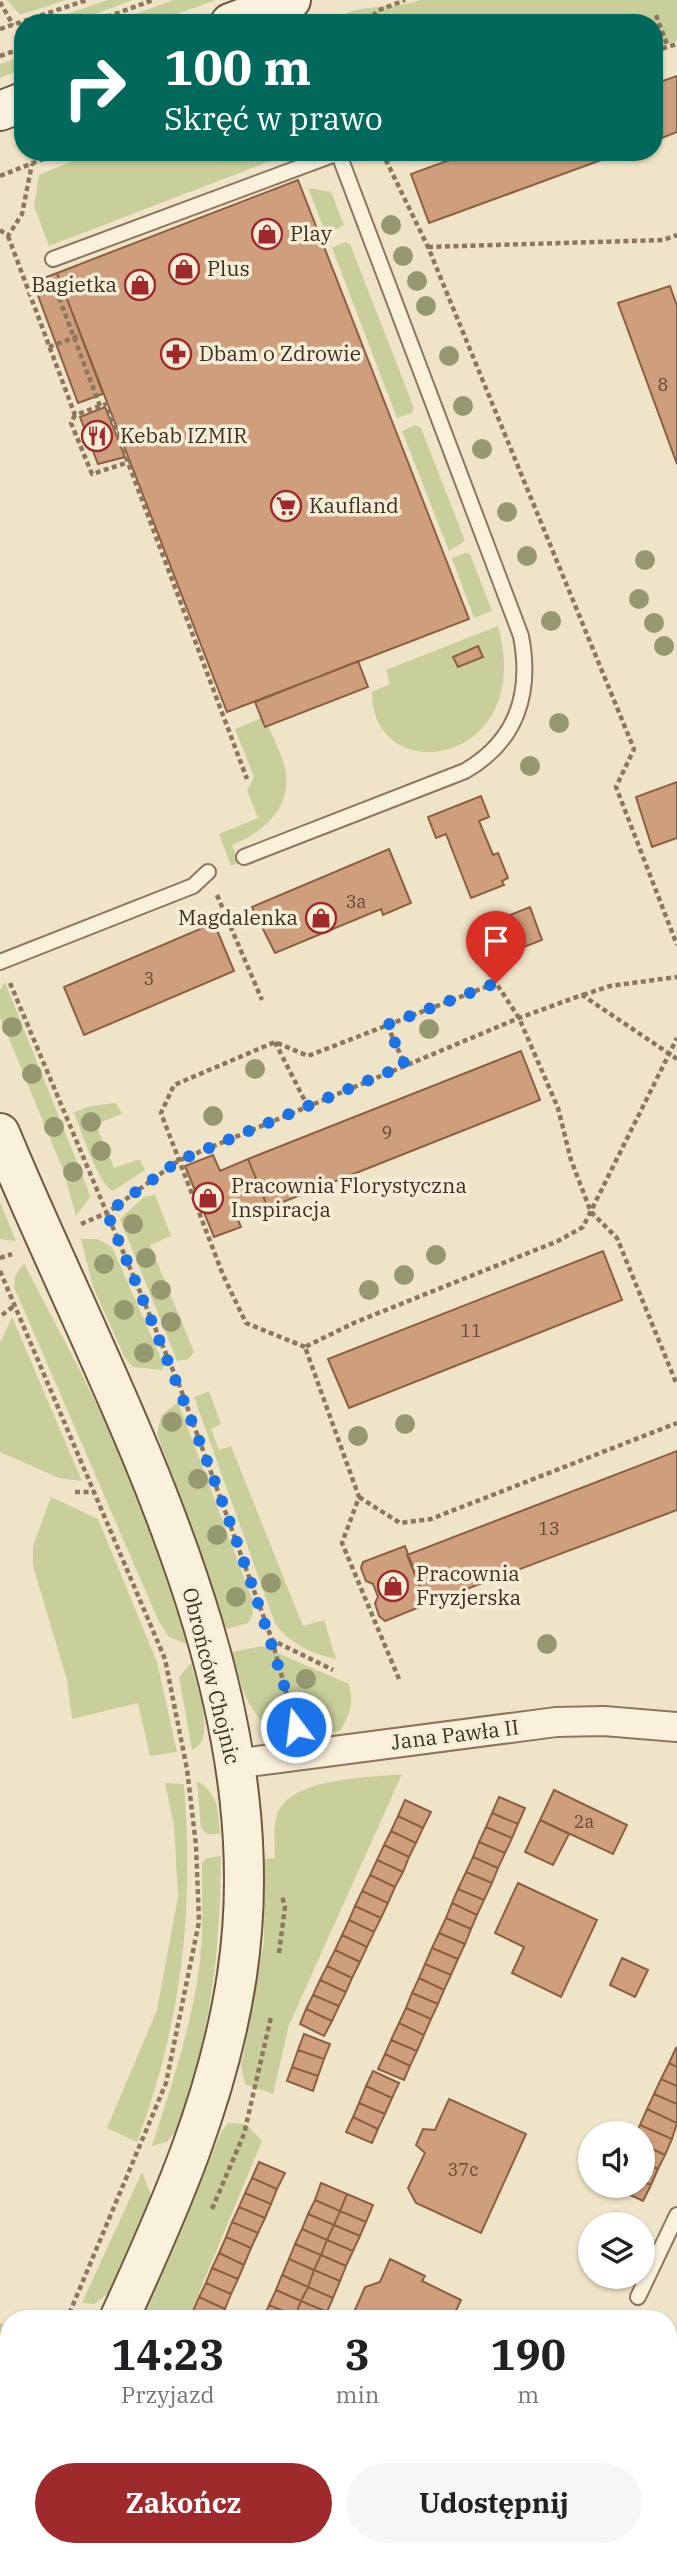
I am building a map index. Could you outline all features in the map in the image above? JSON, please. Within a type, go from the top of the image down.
[{"type":"street","points":[[258,14],[289,4]]},
{"type":"street","name":"Obrońców Chojnic","points":[[0,1133],[45,1241],[122,1410],[166,1518],[207,1645],[234,1764],[242,1844],[243,1909],[237,1973],[227,2031],[195,2142],[123,2310]]},
{"type":"street","name":"Jana Pawła II","points":[[234,1764],[556,1721],[604,1721],[677,1727]]},
{"type":"lane","points":[[53,258],[316,161]]},
{"type":"lane","points":[[244,857],[465,771],[482,761],[498,747],[511,726],[524,692],[526,672],[521,636],[341,161]]},
{"type":"lane","points":[[1,962],[193,886],[208,872]]},
{"type":"lane","points":[[638,2297],[677,2215]]},
{"type":"path","points":[[46,14],[87,0]]},
{"type":"path","points":[[115,14],[153,0]]},
{"type":"path","points":[[375,14],[405,0]]},
{"type":"path","points":[[0,2],[13,25],[0,29]]},
{"type":"path","points":[[663,34],[668,47]]},
{"type":"path","points":[[663,48],[677,44]]},
{"type":"path","points":[[0,176],[39,161]]},
{"type":"path","points":[[386,161],[428,247],[634,749],[616,787],[677,945]]},
{"type":"path","points":[[8,236],[22,214],[32,164]]},
{"type":"path","points":[[0,230],[8,236],[75,415]]},
{"type":"path","points":[[428,247],[663,240],[677,235]]},
{"type":"path","points":[[51,274],[100,406]]},
{"type":"path","points":[[49,347],[81,335]]},
{"type":"path","points":[[129,462],[92,474],[71,423],[75,415],[106,404],[129,462],[247,779]]},
{"type":"path","points":[[208,872],[261,1000]]},
{"type":"path","points":[[1,962],[180,1387],[272,1640],[296,1727]]},
{"type":"path","points":[[107,1213],[178,1161],[405,1065],[582,995],[610,986],[677,977]]},
{"type":"path","points":[[677,1385],[617,1238],[591,1212],[571,1160],[558,1108],[519,1018],[496,983],[308,1056],[275,1042],[174,1085],[161,1113],[223,1275],[246,1323],[305,1347],[359,1497],[400,1523],[431,1519],[677,1423]]},
{"type":"path","points":[[582,995],[677,1059]]},
{"type":"path","points":[[387,1025],[405,1065]]},
{"type":"path","points":[[305,1347],[356,1322],[558,1241],[583,1227],[677,1038]]},
{"type":"path","points":[[275,1042],[308,1107]]},
{"type":"path","points":[[0,1271],[165,1659],[187,1769],[196,1845],[199,1922],[166,2084],[71,2310]]},
{"type":"path","points":[[2,1315],[14,1306]]},
{"type":"path","points":[[75,1492],[94,1492]]},
{"type":"path","points":[[359,1497],[342,1544],[398,1679]]},
{"type":"path","points":[[272,1640],[333,1670]]},
{"type":"green space","points":[[7,0],[66,0],[23,14],[19,14]]},
{"type":"green space","points":[[108,0],[133,0],[95,14],[67,14]]},
{"type":"green space","points":[[173,0],[216,0],[177,14],[135,14]]},
{"type":"green space","points":[[420,0],[677,0],[677,41],[663,46],[663,14],[345,14],[361,9]]},
{"type":"green space","points":[[14,59],[14,73],[0,78],[0,64]]},
{"type":"green space","points":[[72,161],[271,161],[49,246],[34,206],[39,175]]},
{"type":"green space","points":[[308,188],[331,192],[344,225],[326,234]]},
{"type":"green space","points":[[345,242],[350,244],[414,408],[412,413],[397,418],[332,248]]},
{"type":"green space","points":[[416,425],[421,428],[465,541],[449,551],[402,431]]},
{"type":"green space","points":[[470,554],[492,611],[474,618],[452,558]]},
{"type":"green space","points":[[498,626],[504,674],[495,710],[475,735],[449,749],[422,752],[397,743],[379,723],[372,692],[390,684],[386,670]]},
{"type":"green space","points":[[264,717],[286,773],[284,798],[264,826],[232,845],[239,863],[231,866],[219,834],[258,818],[247,790],[254,777],[235,729]]},
{"type":"green space","points":[[5,982],[87,1187],[90,1197],[76,1216],[63,1170],[0,1017],[0,990]]},
{"type":"green space","points":[[116,1103],[122,1114],[96,1124],[114,1168],[140,1159],[145,1170],[113,1191],[95,1167],[74,1112],[90,1106]]},
{"type":"green space","points":[[155,1195],[171,1236],[150,1245],[194,1352],[189,1359],[177,1361],[120,1219],[144,1197]]},
{"type":"green space","points":[[0,1202],[16,1241],[0,1239]]},
{"type":"green space","points":[[81,1239],[97,1239],[112,1247],[164,1365],[162,1370],[133,1367],[125,1358],[93,1287]]},
{"type":"green space","points":[[24,1263],[92,1394],[124,1464],[153,1540],[187,1644],[169,1637],[159,1622],[14,1287],[15,1276]]},
{"type":"green space","points":[[12,1317],[82,1481],[59,1478],[0,1452],[0,1343]]},
{"type":"green space","points":[[209,1391],[221,1424],[211,1429],[219,1450],[231,1446],[303,1626],[324,1620],[336,1659],[301,1647],[275,1623],[194,1397]]},
{"type":"green space","points":[[178,1402],[252,1599],[253,1614],[248,1623],[228,1629],[223,1626],[201,1553],[157,1434],[161,1416]]},
{"type":"green space","points":[[51,1497],[98,1519],[157,1662],[177,1752],[150,1756],[138,1703],[72,1719],[67,1680],[33,1566],[33,1546]]},
{"type":"green space","points":[[262,1646],[349,1684],[350,1709],[340,1731],[293,1733],[276,1729],[264,1722],[245,1695],[232,1652]]},
{"type":"green space","points":[[191,1663],[204,1724],[204,1735],[200,1744],[192,1750],[179,1677]]},
{"type":"green space","points":[[402,1774],[289,2025],[273,2094],[245,2084],[241,2066],[264,1941],[264,1859],[275,1858],[275,1827],[279,1810],[288,1799],[317,1785],[353,1778]]},
{"type":"green space","points":[[197,1781],[213,1797],[218,1811],[220,1834],[207,1834],[201,1828]]},
{"type":"green space","points":[[165,1783],[184,1784],[187,1831],[185,1922],[181,1966],[165,2053],[137,2142],[107,2128],[157,2010],[178,1896],[174,1825]]},
{"type":"green space","points":[[221,1856],[215,1962],[197,2064],[175,2132],[167,2142],[152,2146],[190,2019],[198,1976],[202,1863],[207,1858]]},
{"type":"green space","points":[[228,2123],[246,2124],[262,2141],[192,2310],[145,2310],[221,2132]]},
{"type":"green space","points":[[142,2172],[152,2197],[110,2292],[94,2304],[82,2303]]},
{"type":"building","points":[[677,76],[677,132],[663,137],[663,81]]},
{"type":"building","points":[[446,161],[598,161],[429,223],[411,174]]},
{"type":"building","name":"Kaufland","points":[[298,180],[469,619],[227,712],[57,273]]},
{"type":"building","points":[[57,273],[103,394],[78,403],[33,282]]},
{"type":"building","points":[[670,286],[677,306],[677,464],[618,303]]},
{"type":"building","points":[[105,407],[125,457],[98,464],[80,417]]},
{"type":"building","points":[[478,646],[483,657],[458,667],[453,657]]},
{"type":"building","points":[[358,661],[368,687],[265,727],[255,702]]},
{"type":"building","points":[[677,782],[677,838],[652,847],[636,797]]},
{"type":"building","points":[[481,796],[489,817],[479,821],[493,855],[498,853],[508,878],[502,881],[504,885],[471,898],[446,834],[436,838],[428,817]]},
{"type":"building","points":[[389,849],[411,903],[383,915],[381,909],[275,953],[252,907]]},
{"type":"building","points":[[530,907],[542,940],[511,952],[498,920]]},
{"type":"building","points":[[214,923],[234,971],[84,1035],[64,987]]},
{"type":"building","points":[[521,1051],[540,1100],[268,1208],[248,1159]]},
{"type":"building","points":[[213,1155],[220,1171],[248,1159],[268,1208],[238,1220],[241,1227],[214,1237],[185,1166]]},
{"type":"building","points":[[603,1251],[622,1300],[349,1408],[328,1359]]},
{"type":"building","points":[[677,1451],[677,1510],[427,1604],[407,1555]]},
{"type":"building","points":[[405,1546],[427,1604],[385,1621],[379,1616],[375,1603],[378,1597],[373,1584],[366,1581],[361,1568],[363,1562]]},
{"type":"building","points":[[554,1790],[627,1825],[613,1854],[540,1820]]},
{"type":"building","points":[[499,1797],[525,1808],[518,1824],[492,1813]]},
{"type":"building","points":[[405,1800],[431,1812],[423,1828],[398,1816]]},
{"type":"building","points":[[492,1813],[518,1824],[512,1838],[486,1827]]},
{"type":"building","points":[[398,1816],[423,1828],[416,1843],[391,1831]]},
{"type":"building","points":[[540,1820],[569,1834],[553,1865],[525,1852]]},
{"type":"building","points":[[486,1827],[512,1838],[505,1853],[479,1842]]},
{"type":"building","points":[[391,1831],[416,1843],[409,1857],[384,1845]]},
{"type":"building","points":[[479,1842],[505,1853],[498,1868],[473,1857]]},
{"type":"building","points":[[384,1845],[409,1857],[403,1872],[377,1860]]},
{"type":"building","points":[[473,1857],[498,1868],[492,1883],[466,1872]]},
{"type":"building","points":[[377,1860],[403,1872],[395,1887],[370,1875]]},
{"type":"building","points":[[466,1872],[492,1883],[484,1900],[458,1889]]},
{"type":"building","points":[[370,1875],[395,1887],[388,1903],[362,1891]]},
{"type":"building","points":[[518,1883],[597,1920],[561,1997],[512,1973],[524,1947],[495,1933]]},
{"type":"building","points":[[458,1889],[484,1900],[477,1915],[452,1903]]},
{"type":"building","points":[[362,1891],[388,1903],[381,1918],[355,1906]]},
{"type":"building","points":[[452,1903],[477,1915],[471,1929],[446,1918]]},
{"type":"building","points":[[355,1906],[381,1918],[374,1932],[349,1920]]},
{"type":"building","points":[[446,1918],[471,1929],[465,1944],[439,1933]]},
{"type":"building","points":[[349,1920],[374,1932],[367,1947],[342,1935]]},
{"type":"building","points":[[439,1933],[465,1944],[458,1959],[432,1948]]},
{"type":"building","points":[[342,1935],[367,1947],[360,1962],[335,1950]]},
{"type":"building","points":[[432,1948],[458,1959],[451,1975],[425,1964]]},
{"type":"building","points":[[335,1950],[360,1962],[352,1978],[327,1966]]},
{"type":"building","points":[[622,1958],[648,1970],[635,1997],[610,1985]]},
{"type":"building","points":[[425,1964],[451,1975],[444,1990],[419,1978]]},
{"type":"building","points":[[327,1966],[352,1978],[346,1992],[320,1980]]},
{"type":"building","points":[[419,1978],[444,1990],[438,2004],[412,1993]]},
{"type":"building","points":[[320,1980],[346,1992],[339,2006],[313,1995]]},
{"type":"building","points":[[412,1993],[438,2004],[431,2019],[406,2008]]},
{"type":"building","points":[[313,1995],[339,2006],[332,2021],[306,2009]]},
{"type":"building","points":[[406,2008],[431,2019],[424,2035],[399,2023]]},
{"type":"building","points":[[306,2009],[332,2021],[324,2036],[300,2024]]},
{"type":"building","points":[[399,2023],[424,2035],[417,2051],[391,2040]]},
{"type":"building","points":[[304,2034],[330,2044],[324,2059],[298,2050]]},
{"type":"building","points":[[391,2040],[417,2051],[410,2066],[385,2054]]},
{"type":"building","points":[[677,2049],[677,2067],[669,2063]]},
{"type":"building","points":[[298,2050],[324,2059],[318,2076],[292,2067]]},
{"type":"building","points":[[385,2054],[410,2066],[404,2080],[378,2069]]},
{"type":"building","points":[[669,2063],[677,2067],[677,2086],[661,2079]]},
{"type":"building","points":[[292,2067],[318,2076],[313,2091],[287,2081]]},
{"type":"building","points":[[373,2071],[399,2083],[392,2098],[366,2086]]},
{"type":"building","points":[[661,2079],[677,2086],[677,2104],[654,2094]]},
{"type":"building","points":[[366,2086],[392,2098],[385,2114],[359,2103]]},
{"type":"building","points":[[654,2094],[677,2104],[677,2123],[647,2109]]},
{"type":"building","points":[[449,2099],[526,2134],[481,2233],[416,2203],[408,2188],[425,2153],[416,2145],[423,2129],[435,2130]]},
{"type":"building","points":[[359,2103],[385,2114],[378,2129],[353,2117]]},
{"type":"building","points":[[647,2109],[677,2123],[672,2139],[655,2132],[655,2121],[642,2121]]},
{"type":"building","points":[[353,2117],[378,2129],[372,2143],[346,2132]]},
{"type":"building","points":[[655,2132],[672,2139],[665,2155],[655,2150]]},
{"type":"building","points":[[655,2150],[665,2155],[658,2169],[655,2168]]},
{"type":"building","points":[[259,2162],[285,2173],[277,2189],[252,2178]]},
{"type":"building","points":[[252,2178],[277,2189],[271,2204],[245,2193]]},
{"type":"building","points":[[321,2183],[347,2194],[340,2211],[315,2200]]},
{"type":"building","points":[[245,2193],[271,2204],[265,2218],[239,2207]]},
{"type":"building","points":[[347,2194],[373,2205],[366,2222],[340,2211]]},
{"type":"building","points":[[315,2200],[340,2211],[334,2225],[308,2214]]},
{"type":"building","points":[[239,2207],[265,2218],[258,2233],[232,2222]]},
{"type":"building","points":[[340,2211],[366,2222],[360,2236],[334,2225]]},
{"type":"building","points":[[308,2214],[334,2225],[327,2240],[302,2229]]},
{"type":"building","points":[[232,2222],[258,2233],[251,2248],[226,2237]]},
{"type":"building","points":[[334,2225],[360,2236],[353,2251],[327,2240]]},
{"type":"building","points":[[302,2229],[327,2240],[321,2255],[295,2244]]},
{"type":"building","points":[[226,2237],[251,2248],[244,2265],[219,2253]]},
{"type":"building","points":[[327,2240],[353,2251],[346,2266],[321,2255]]},
{"type":"building","points":[[295,2244],[321,2255],[314,2270],[289,2259]]},
{"type":"building","points":[[219,2253],[244,2265],[238,2279],[212,2268]]},
{"type":"building","points":[[321,2255],[346,2266],[340,2281],[314,2270]]},
{"type":"building","points":[[289,2259],[314,2270],[308,2287],[282,2275]]},
{"type":"building","points":[[390,2259],[425,2276],[422,2281],[461,2300],[456,2310],[355,2310],[365,2287],[380,2282]]},
{"type":"building","points":[[212,2268],[238,2279],[231,2294],[206,2283]]},
{"type":"building","points":[[314,2270],[340,2281],[333,2298],[308,2287]]},
{"type":"building","points":[[282,2275],[308,2287],[301,2301],[276,2290]]},
{"type":"building","points":[[206,2283],[231,2294],[225,2309],[199,2297]]},
{"type":"building","points":[[308,2287],[333,2298],[328,2310],[301,2301]]},
{"type":"building","points":[[276,2290],[301,2301],[297,2310],[281,2310],[269,2305]]},
{"type":"building","points":[[199,2297],[225,2309],[224,2310],[193,2310]]},
{"type":"building","points":[[301,2301],[322,2310],[297,2310]]},
{"type":"building","points":[[269,2305],[281,2310],[267,2310]]},
{"type":"place","name":"Play","points":[[267,234]]},
{"type":"place","name":"Plus","points":[[184,269]]},
{"type":"place","name":"Bagietka","points":[[140,285]]},
{"type":"place","name":"Dbam o Zdrowie","points":[[176,354]]},
{"type":"place","name":"Kebab IZMIR","points":[[97,436]]},
{"type":"place","name":"Kaufland","points":[[286,506]]},
{"type":"place","name":"Magdalenka","points":[[321,918]]},
{"type":"place","name":"Pracownia Florystyczna Inspiracja","points":[[208,1198]]},
{"type":"place","name":"Pracownia Fryzjerska","points":[[393,1586]]},
{"type":"route","points":[[296,1727],[272,1640],[180,1387],[107,1213],[161,1170],[178,1161],[405,1065],[387,1025],[496,983]]}]
